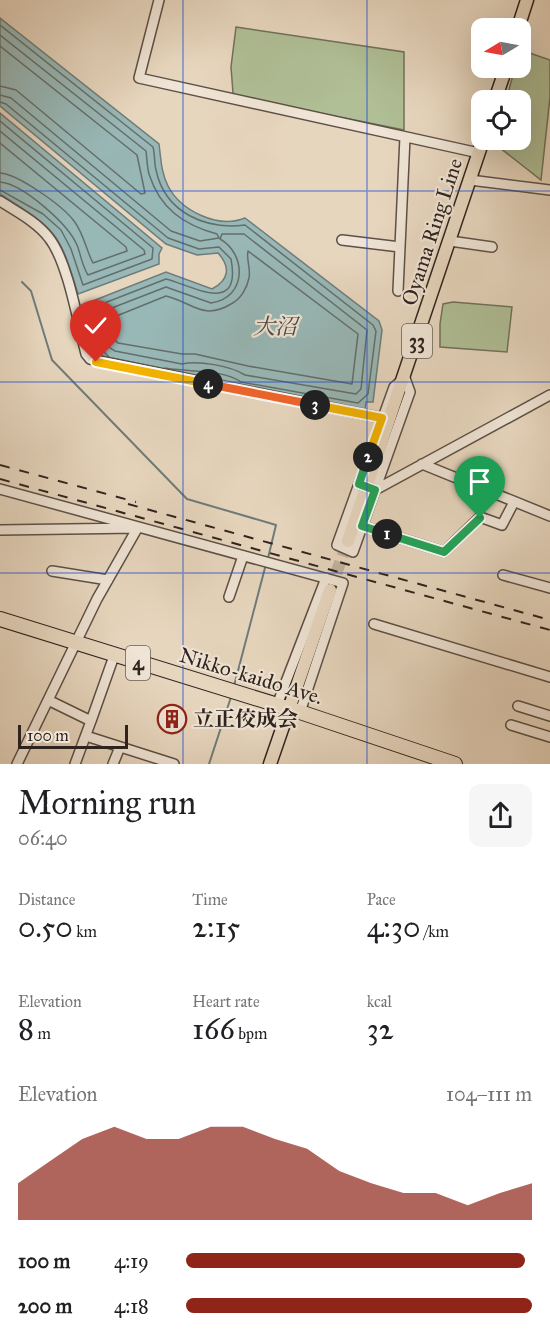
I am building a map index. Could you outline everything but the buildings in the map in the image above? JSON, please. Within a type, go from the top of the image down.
[{"type":"highway","name":"Nikko-kaido Ave.","points":[[0,619],[289,709],[455,764]]},
{"type":"main road","points":[[521,18],[527,0]]},
{"type":"main road","name":"Oyama Ring Line","points":[[348,541],[405,378],[480,150]]},
{"type":"main road","points":[[270,764],[330,590]]},
{"type":"street","points":[[159,0],[138,78],[479,153]]},
{"type":"street","points":[[398,291],[405,137]]},
{"type":"street","points":[[470,180],[550,190]]},
{"type":"street","points":[[0,201],[31,221],[50,238],[62,265],[86,354],[90,359],[382,418]]},
{"type":"street","points":[[342,240],[400,247]]},
{"type":"street","points":[[450,241],[492,247]]},
{"type":"street","points":[[405,378],[410,392],[353,552],[337,545],[382,418],[394,387],[405,378]]},
{"type":"street","points":[[359,484],[375,490],[550,394]]},
{"type":"street","points":[[422,464],[550,516]]},
{"type":"street","points":[[0,489],[344,583],[289,709]]},
{"type":"street","points":[[362,526],[444,552],[480,518],[502,525],[514,501]]},
{"type":"street","points":[[0,530],[131,530],[138,527]]},
{"type":"street","points":[[17,764],[108,580],[138,527]]},
{"type":"street","points":[[229,597],[243,556]]},
{"type":"street","points":[[52,571],[108,580]]},
{"type":"street","points":[[503,575],[550,588]]},
{"type":"street","points":[[289,709],[326,578]]},
{"type":"street","points":[[374,624],[550,677]]},
{"type":"street","points":[[75,764],[114,656]]},
{"type":"street","points":[[48,700],[91,721]]},
{"type":"street","points":[[518,705],[550,716]]},
{"type":"street","points":[[511,725],[550,737]]},
{"type":"street","points":[[86,736],[174,764]]},
{"type":"street","points":[[113,764],[120,747]]},
{"type":"green space","points":[[236,27],[404,52],[404,130],[236,96],[233,93],[231,67]]},
{"type":"green space","points":[[531,53],[550,60],[550,97],[541,180],[503,150],[531,150],[531,90],[509,90],[512,78],[531,78]]},
{"type":"green space","points":[[453,302],[512,307],[507,352],[440,347],[443,304]]},
{"type":"water","name":"大沼","points":[[0,18],[159,144],[166,181],[182,203],[201,216],[212,219],[234,221],[245,218],[379,321],[382,330],[373,402],[366,402],[365,410],[99,358],[91,347],[80,306],[166,272],[212,289],[225,277],[225,263],[218,253],[197,255],[166,244],[0,106]]},
{"type":"water","points":[[0,113],[162,248],[159,254],[159,264],[78,294],[66,256],[53,234],[33,216],[0,194]]},
{"type":"waterway","points":[[22,282],[31,291],[52,360],[187,499],[276,525],[268,558]]},
{"type":"waterway","points":[[234,686],[266,564]]},
{"type":"waterway","points":[[209,764],[231,697]]},
{"type":"tunnel","points":[[330,590],[348,541]]},
{"type":"railway","points":[[0,465],[136,502]]},
{"type":"railway","points":[[0,479],[550,630]]},
{"type":"railway","points":[[128,504],[550,620]]},
{"type":"place","name":"立正佼成会","points":[[172,719]]},
{"type":"route","points":[[96,362],[382,418],[359,484],[375,490],[362,526],[444,552],[480,518]]}]
